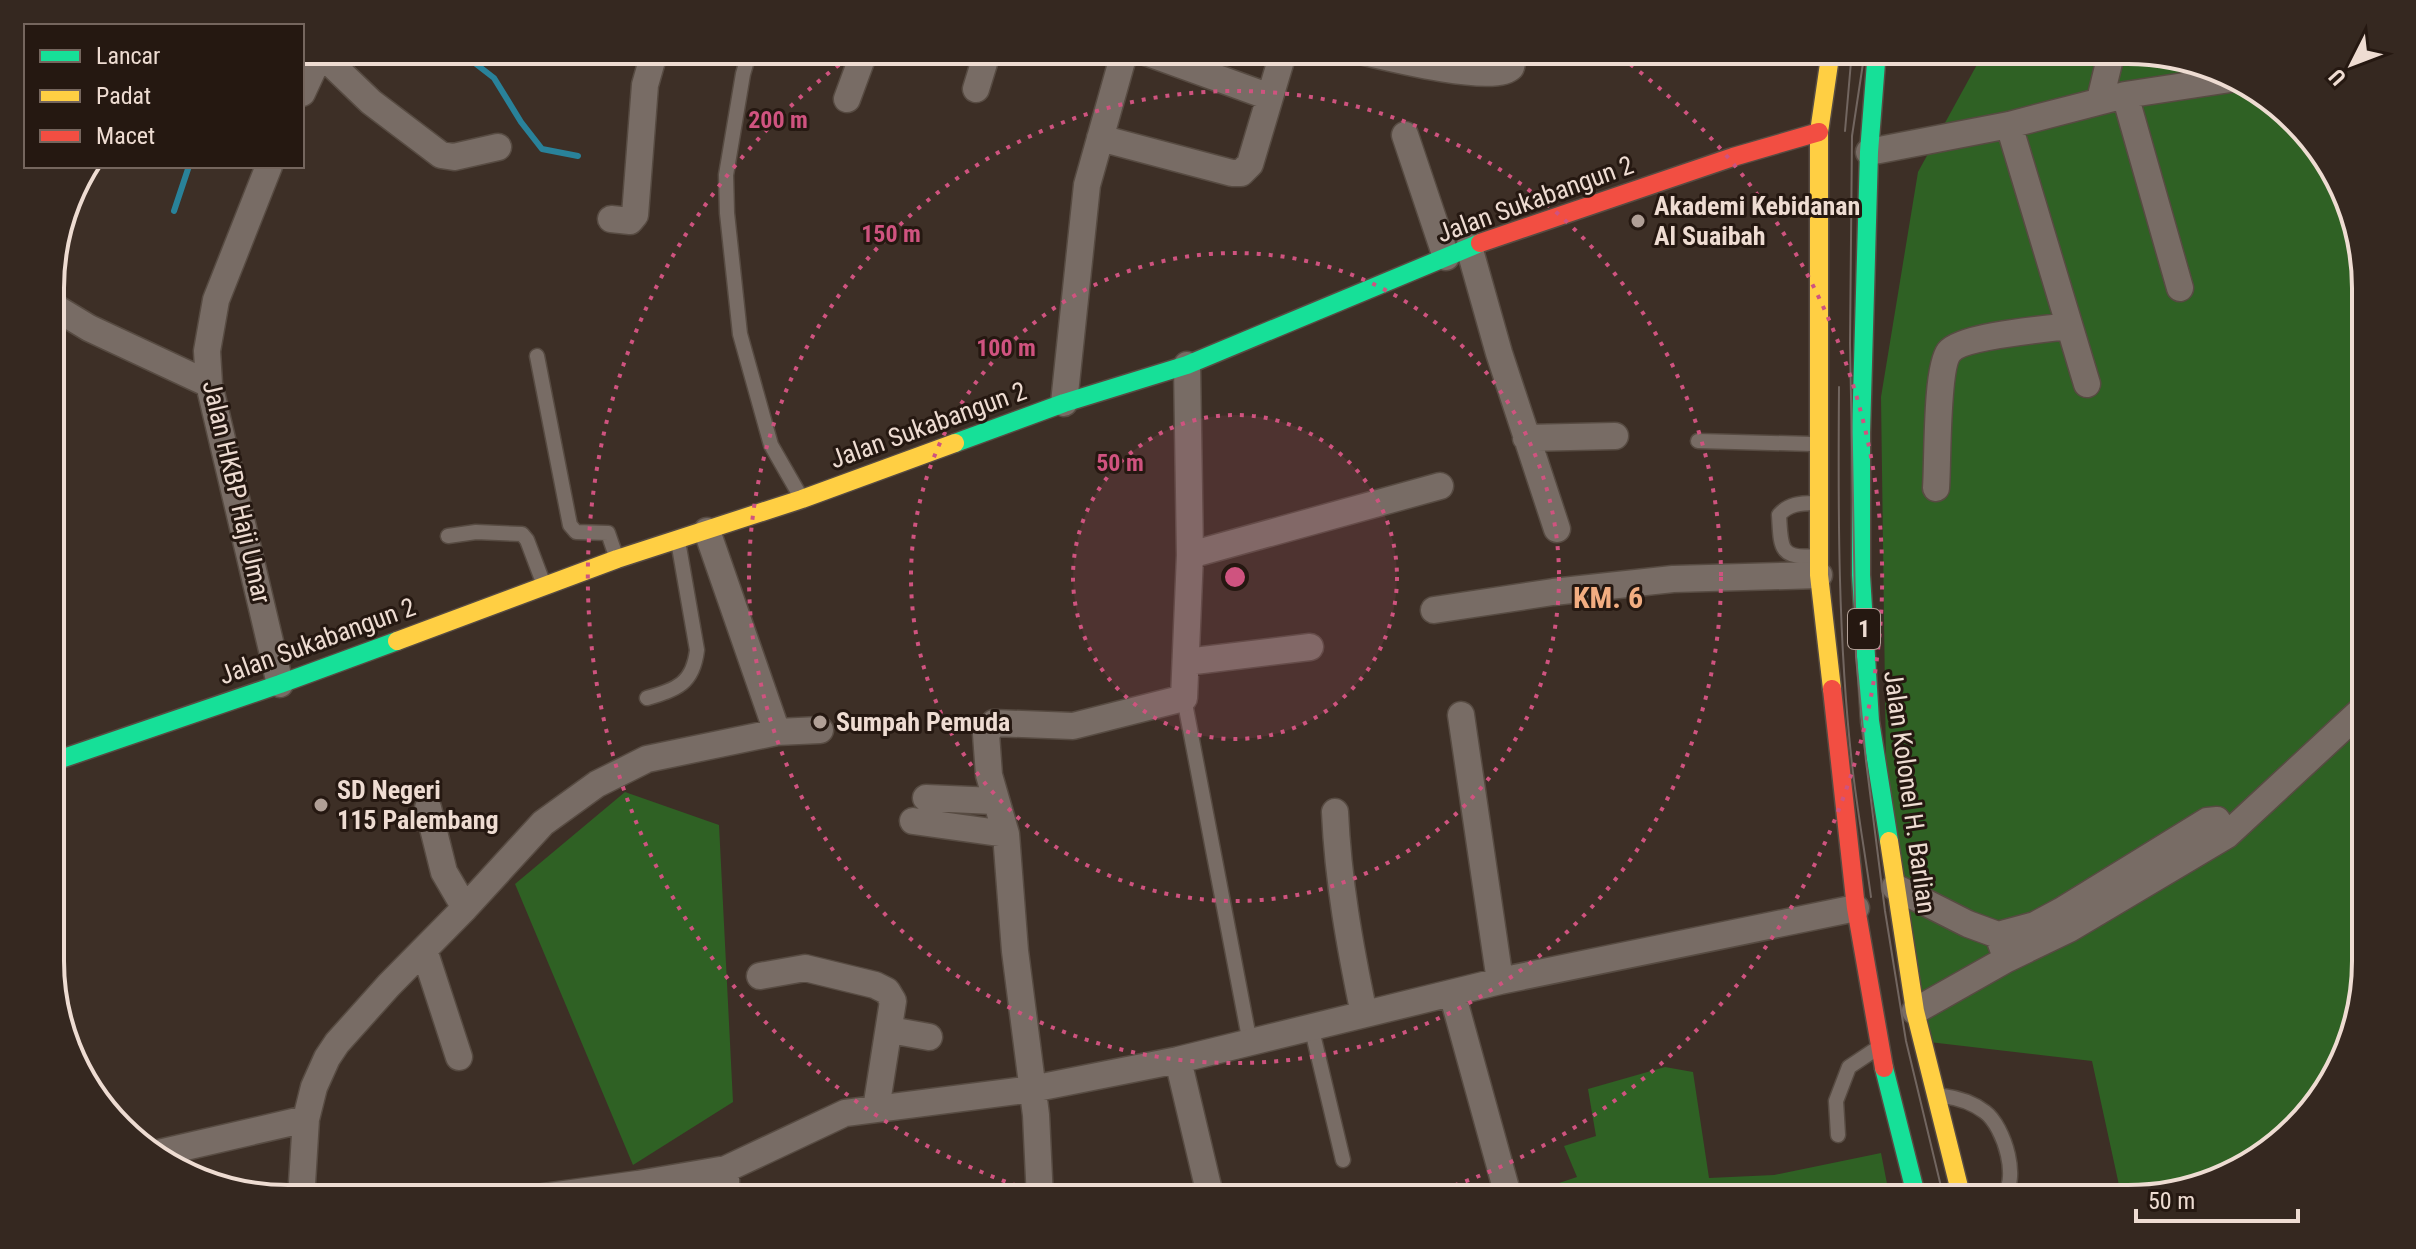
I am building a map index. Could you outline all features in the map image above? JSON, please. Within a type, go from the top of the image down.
[{"type":"main road","name":"Jalan Kolonel H. Barlian","points":[[1829,64],[1819,132],[1819,565],[1844,619],[1870,721],[1915,1011],[1958,1185]]},
{"type":"main road","name":"Jalan Kolonel H. Barlian","points":[[1876,64],[1869,152],[1861,433],[1844,619],[1856,908],[1879,1048],[1913,1185]]},
{"type":"main road","name":"Jalan Sukabangun 2","points":[[64,758],[280,684],[617,559],[802,499],[1064,403],[1187,365],[1457,252],[1733,157],[1819,132]]},
{"type":"street","points":[[304,89],[315,64]]},
{"type":"street","points":[[333,64],[371,102],[441,155],[454,157],[498,147]]},
{"type":"street","points":[[611,219],[630,221],[635,215],[645,85],[651,64]]},
{"type":"street","points":[[847,99],[860,64]]},
{"type":"street","points":[[976,89],[984,64]]},
{"type":"street","points":[[1064,403],[1083,211],[1121,64]]},
{"type":"street","points":[[1179,64],[1270,97]]},
{"type":"street","points":[[1100,138],[1237,174],[1250,164],[1280,64]]},
{"type":"street","points":[[1420,64],[1501,73],[1507,72],[1512,64]]},
{"type":"street","points":[[2112,64],[2112,97],[2180,288]]},
{"type":"street","points":[[1869,152],[2009,125],[2112,97],[2214,82]]},
{"type":"street","points":[[2009,125],[2087,384]]},
{"type":"street","points":[[1405,135],[1457,252],[1557,529]]},
{"type":"street","name":"Jalan HKBP Haji Umar","points":[[263,168],[216,300],[207,351],[209,384],[280,684]]},
{"type":"street","points":[[64,313],[89,328],[209,384]]},
{"type":"street","points":[[1936,488],[1942,377],[1947,353],[1957,345],[1974,340],[2069,326]]},
{"type":"street","points":[[1041,1185],[1015,951],[1006,834],[989,775],[986,734],[994,723],[1073,726],[1184,698],[1190,555],[1187,365]]},
{"type":"street","points":[[1526,438],[1615,436]]},
{"type":"street","points":[[1190,555],[1440,486]]},
{"type":"street","points":[[707,531],[777,732]]},
{"type":"street","points":[[1434,610],[1553,592],[1819,565]]},
{"type":"street","points":[[1186,662],[1310,647]]},
{"type":"street","points":[[1461,715],[1500,981]]},
{"type":"street","points":[[1915,1011],[2002,947],[2069,929],[2227,835],[2352,719]]},
{"type":"street","points":[[302,1185],[306,1119],[320,1070],[337,1043],[543,823],[597,784],[647,759],[777,732],[820,730]]},
{"type":"street","points":[[995,801],[920,809],[1006,834]]},
{"type":"street","points":[[428,808],[444,872],[465,908]]},
{"type":"street","points":[[1335,812],[1337,862],[1345,925],[1364,1014]]},
{"type":"street","points":[[1895,887],[1968,924],[2002,947]]},
{"type":"street","points":[[664,1185],[726,1169],[845,1113],[1032,1089],[1178,1060],[1500,981],[1856,908]]},
{"type":"street","points":[[424,950],[459,1057]]},
{"type":"street","points":[[760,976],[805,968],[875,985],[887,991],[893,1001],[876,1109]]},
{"type":"street","points":[[1452,993],[1505,1185]]},
{"type":"street","points":[[890,1030],[929,1037]]},
{"type":"street","points":[[1178,1060],[1208,1185]]},
{"type":"street","points":[[170,1150],[306,1119]]},
{"type":"street","points":[[726,1169],[726,1185]]},
{"type":"lane","points":[[746,64],[726,175],[740,334],[771,445],[802,499]]},
{"type":"lane","points":[[537,356],[570,525],[576,532],[608,533],[617,559]]},
{"type":"lane","points":[[1698,441],[1818,444]]},
{"type":"lane","points":[[1818,503],[1798,503],[1784,509],[1779,515],[1781,547],[1788,554],[1819,565]]},
{"type":"lane","points":[[448,536],[476,532],[522,534],[544,585]]},
{"type":"lane","points":[[647,698],[682,685],[696,660],[697,650],[678,541]]},
{"type":"lane","points":[[1184,698],[1250,1043]]},
{"type":"lane","points":[[1311,1026],[1343,1160]]},
{"type":"lane","points":[[1838,1135],[1836,1101],[1849,1067],[1879,1048]]},
{"type":"lane","points":[[1936,1095],[1963,1099],[1987,1113],[2004,1136],[2009,1185]]},
{"type":"green space","points":[[1977,64],[2157,66],[2200,76],[2227,87],[2276,120],[2296,140],[2329,189],[2348,244],[2352,288],[2352,975],[2348,1005],[2329,1060],[2296,1109],[2276,1129],[2227,1162],[2172,1181],[2119,1185],[2092,1061],[1912,1040],[1886,765],[1881,397],[1918,172]]},
{"type":"green space","points":[[625,792],[719,825],[733,1102],[633,1165],[515,884]]},
{"type":"green space","points":[[1665,1067],[1693,1072],[1709,1178],[1774,1175],[1881,1153],[1887,1185],[1560,1185],[1577,1177],[1564,1146],[1596,1136],[1588,1089]]},
{"type":"waterway","points":[[476,64],[494,78],[542,149],[578,156]]},
{"type":"waterway","points":[[174,211],[188,168]]},
{"type":"tram line","points":[[1845,131],[1851,64]]},
{"type":"tram line","points":[[1863,64],[1852,136],[1850,344],[1856,657],[1885,911],[1906,1041],[1941,1185]]},
{"type":"tram line","points":[[1839,387],[1841,623],[1854,781],[1871,897]]},
{"type":"traffic: fast","points":[[1876,64],[1869,152],[1861,433],[1861,575],[1870,721],[1889,841]]},
{"type":"traffic: fast","points":[[955,443],[1064,403],[1187,365],[1480,243]]},
{"type":"traffic: fast","points":[[64,758],[397,641]]},
{"type":"traffic: fast","points":[[1884,1068],[1913,1185]]},
{"type":"traffic: slow","points":[[1829,64],[1819,132],[1819,575],[1832,689]]},
{"type":"traffic: slow","points":[[397,641],[617,559],[802,499],[955,443]]},
{"type":"traffic: slow","points":[[1889,841],[1915,1011],[1958,1185]]},
{"type":"traffic: jam","points":[[1480,243],[1733,157],[1819,132]]},
{"type":"traffic: jam","points":[[1832,689],[1856,908],[1884,1068]]},
{"type":"place","name":"Akademi Kebidanan Al Suaibah","points":[[1638,221]]},
{"type":"place","name":"Sumpah Pemuda","points":[[820,722]]},
{"type":"place","name":"SD Negeri 115 Palembang","points":[[321,805]]},
{"type":"district","name":"KM. 6","points":[[1608,598]]}]
